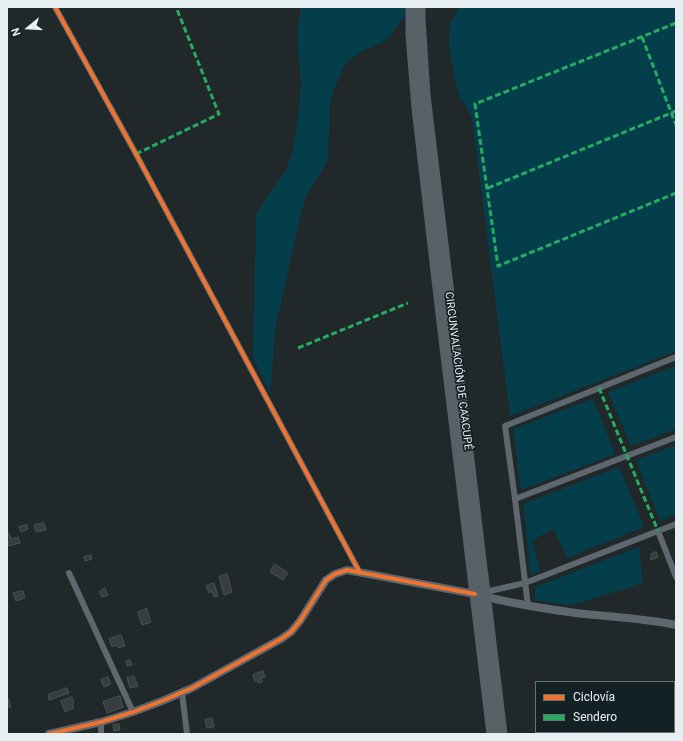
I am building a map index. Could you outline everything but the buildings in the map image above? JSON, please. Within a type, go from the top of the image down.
[{"type":"highway","name":"CIRCUNVALACIÓN DE CAACUPÉ","points":[[411,7],[411,36],[418,108],[441,314],[502,734]]},
{"type":"highway","name":"CIRCUNVALACIÓN DE CAACUPÉ","points":[[420,7],[425,95],[482,594],[492,734]]},
{"type":"street","points":[[55,7],[136,154],[360,573]]},
{"type":"street","points":[[528,606],[505,426],[676,357]]},
{"type":"street","points":[[515,499],[676,437]]},
{"type":"street","points":[[482,594],[525,583],[676,524]]},
{"type":"street","points":[[658,531],[676,577]]},
{"type":"street","points":[[49,734],[101,722],[133,712],[192,688],[291,632],[300,621],[326,580],[335,574],[348,570],[482,594],[528,606],[578,613],[648,619],[676,625]]},
{"type":"street","points":[[69,573],[133,712]]},
{"type":"street","points":[[182,693],[187,734]]},
{"type":"street","points":[[101,722],[101,734]]},
{"type":"shaded area","points":[[301,7],[411,7],[388,39],[359,53],[345,64],[334,90],[330,105],[328,159],[307,194],[302,209],[276,325],[270,393],[253,358],[256,217],[259,209],[286,170],[292,153],[298,118],[301,84],[298,50],[298,26]]},
{"type":"shaded area","points":[[459,7],[676,7],[676,351],[510,416],[472,117],[460,97],[455,82],[449,46],[450,24]]},
{"type":"shaded area","points":[[676,366],[676,429],[631,446],[608,392]]},
{"type":"shaded area","points":[[593,399],[615,454],[521,490],[513,429]]},
{"type":"shaded area","points":[[676,445],[676,514],[660,521],[636,460]]},
{"type":"shaded area","points":[[619,467],[644,527],[567,558],[554,529],[532,540],[540,571],[531,575],[523,504]]},
{"type":"shaded area","points":[[639,547],[643,583],[579,603],[567,605],[535,600],[535,587]]},
{"type":"marked path","points":[[136,154],[219,114],[176,7]]},
{"type":"marked path","points":[[676,23],[475,104],[498,266],[676,193]]},
{"type":"marked path","points":[[642,37],[676,125]]},
{"type":"marked path","points":[[488,188],[676,111]]},
{"type":"marked path","points":[[298,348],[408,303]]},
{"type":"marked path","points":[[599,388],[658,531]]},
{"type":"cycle path","points":[[55,7],[136,154],[360,573]]},
{"type":"cycle path","points":[[49,734],[101,722],[133,712],[192,688],[291,632],[300,621],[326,580],[335,574],[347,570],[475,594]]}]
